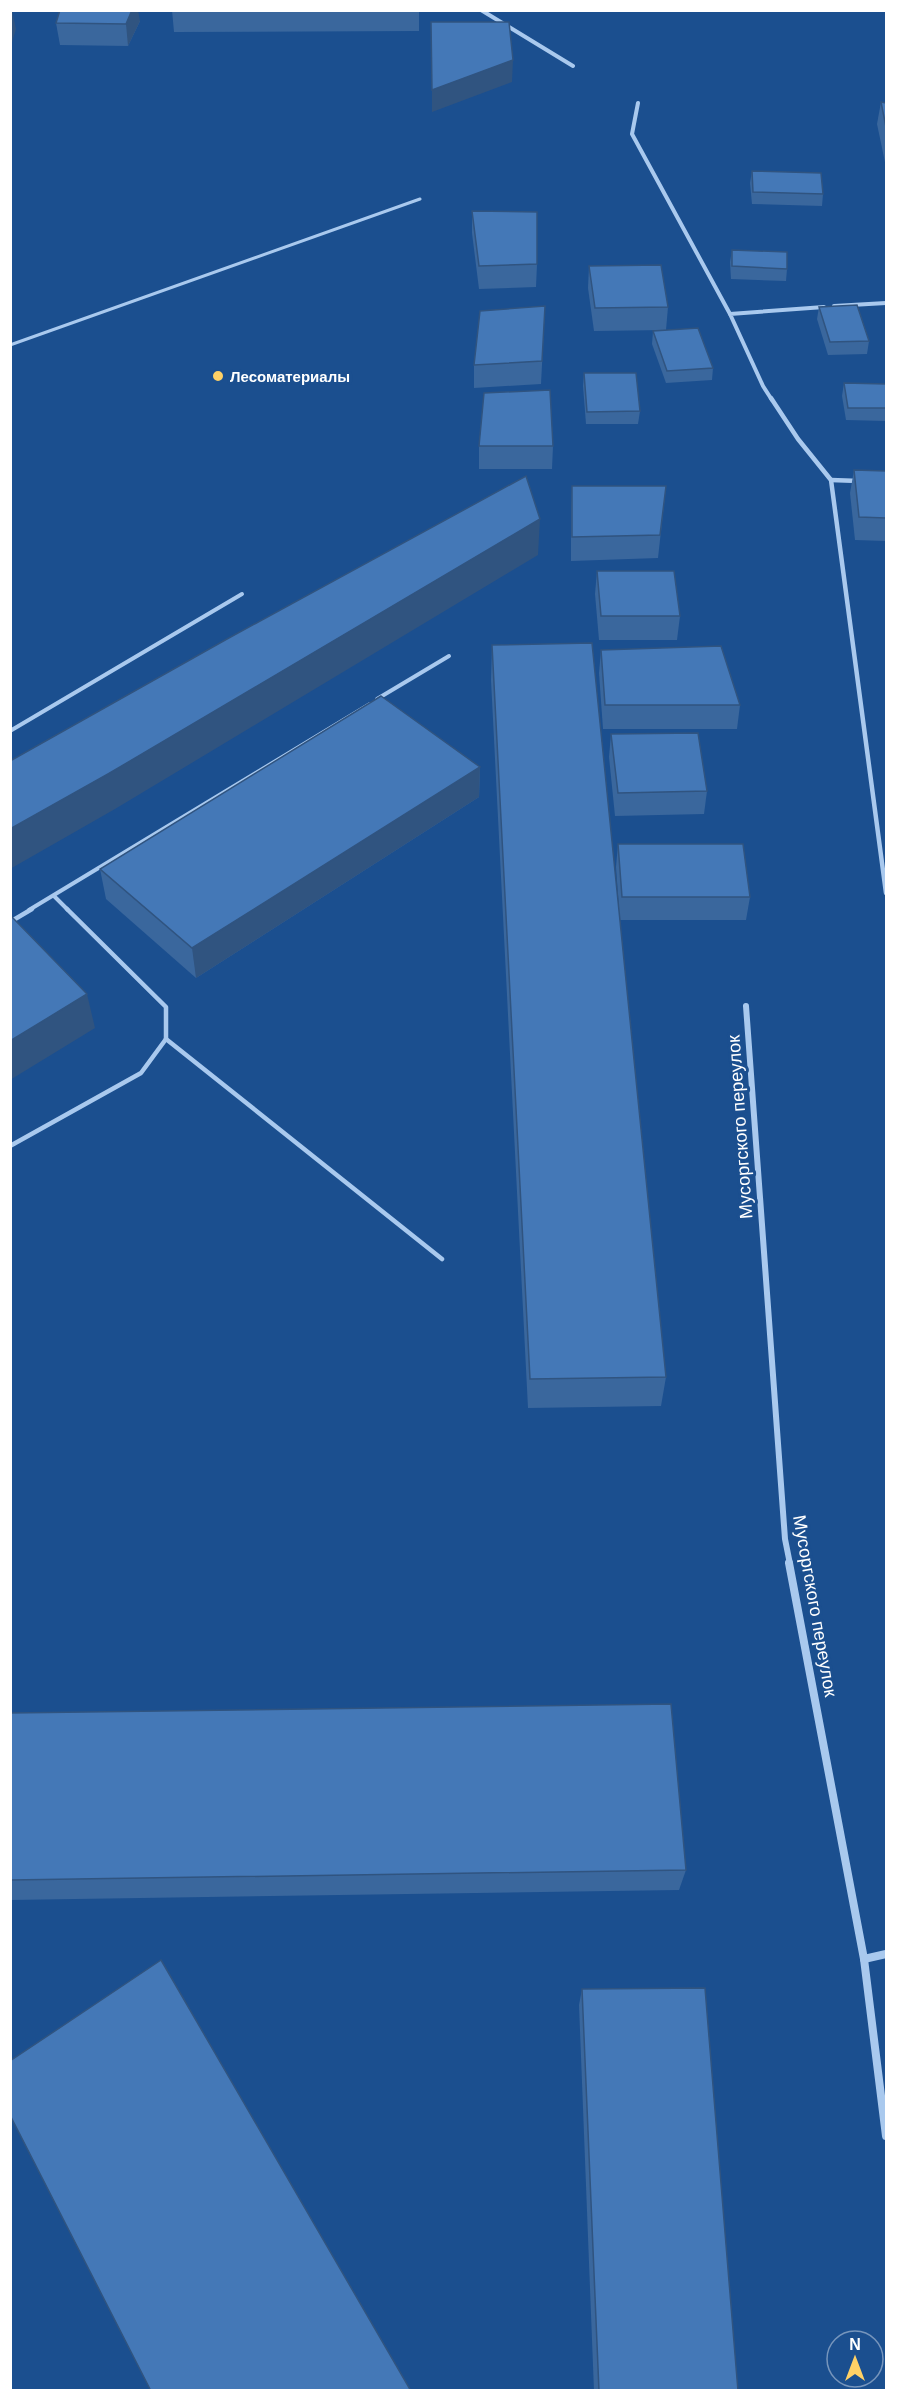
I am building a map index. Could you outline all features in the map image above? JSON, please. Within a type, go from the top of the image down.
[{"type":"street","points":[[481,10],[536,41],[573,66]]},
{"type":"street","points":[[638,103],[632,134],[730,314],[763,386],[798,439],[831,480],[886,893]]},
{"type":"street","points":[[730,314],[886,303]]},
{"type":"street","points":[[831,480],[864,482]]},
{"type":"street","name":"Мусоргского переулок","points":[[746,1006],[786,1539],[864,1959],[886,2136]]},
{"type":"street","points":[[864,1959],[886,1954]]},
{"type":"lane","points":[[10,345],[420,199]]},
{"type":"lane","points":[[10,731],[242,594]]},
{"type":"lane","points":[[10,922],[449,656]]},
{"type":"lane","points":[[10,1146],[141,1073],[166,1039],[166,1007],[54,896]]},
{"type":"lane","points":[[166,1039],[442,1259]]},
{"type":"building","points":[[60,10],[132,10],[126,24],[56,23]]},
{"type":"building","points":[[431,22],[509,22],[513,60],[432,90]]},
{"type":"building","points":[[881,102],[886,103],[886,127]]},
{"type":"building","points":[[752,171],[821,173],[823,194],[753,192]]},
{"type":"building","points":[[472,211],[537,212],[537,264],[479,266]]},
{"type":"building","points":[[732,250],[787,252],[787,269],[732,266]]},
{"type":"building","points":[[661,265],[668,307],[595,308],[589,266]]},
{"type":"building","points":[[857,305],[869,341],[830,342],[819,307]]},
{"type":"building","points":[[545,306],[542,361],[474,365],[480,311]]},
{"type":"building","points":[[698,328],[713,368],[667,371],[653,331]]},
{"type":"building","points":[[584,373],[636,373],[640,411],[587,412]]},
{"type":"building","points":[[844,383],[886,384],[886,408],[848,408]]},
{"type":"building","points":[[550,390],[553,446],[479,446],[484,393]]},
{"type":"building","points":[[854,470],[886,471],[886,518],[859,517]]},
{"type":"building","points":[[526,476],[540,519],[108,774],[10,829],[10,761],[227,639]]},
{"type":"building","points":[[572,486],[666,486],[660,535],[572,537]]},
{"type":"building","points":[[597,571],[674,571],[680,616],[601,616]]},
{"type":"building","points":[[592,643],[666,1377],[530,1379],[492,645]]},
{"type":"building","points":[[721,646],[740,705],[605,705],[601,650]]},
{"type":"building","points":[[381,696],[480,767],[192,948],[100,869]]},
{"type":"building","points":[[698,733],[707,791],[618,793],[611,734]]},
{"type":"building","points":[[618,844],[743,844],[750,897],[622,897]]},
{"type":"building","points":[[12,917],[87,994],[10,1041],[10,918]]},
{"type":"building","points":[[671,1704],[686,1870],[10,1880],[10,1713]]},
{"type":"building","points":[[161,1960],[411,2391],[151,2391],[10,2115],[10,2061]]},
{"type":"building","points":[[705,1988],[738,2391],[599,2391],[582,1989]]},
{"type":"place","name":"Лесоматериалы","points":[[218,376]]}]
